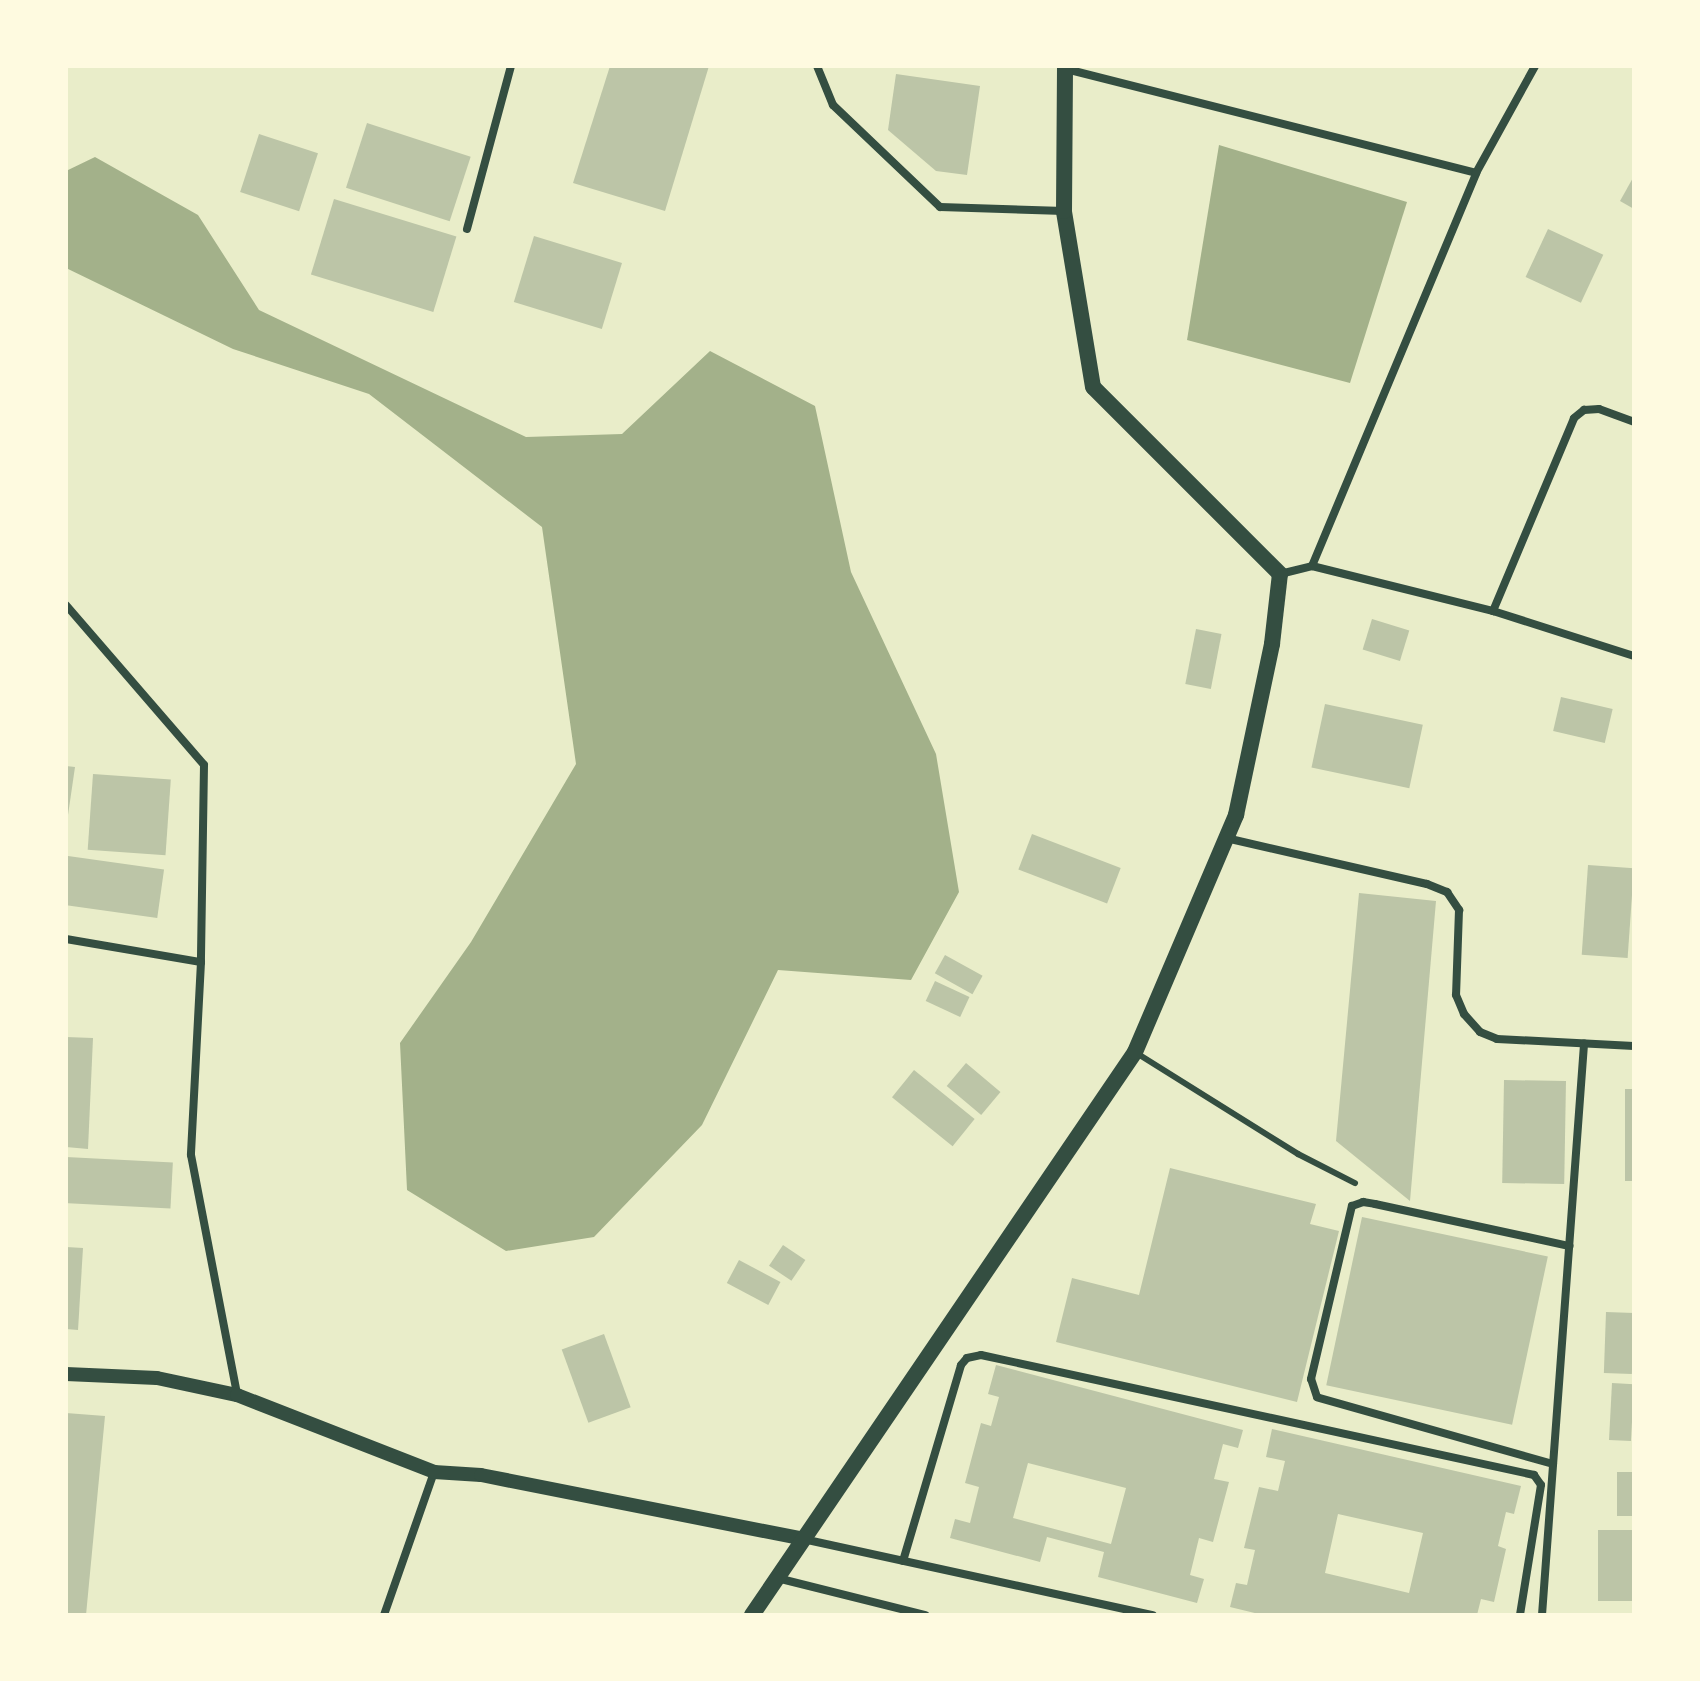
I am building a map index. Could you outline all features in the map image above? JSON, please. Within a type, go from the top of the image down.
[{"type":"main road","points":[[752,1615],[1135,1052],[1236,815],[1272,644],[1280,574],[1093,387],[1064,211],[1065,67]]},
{"type":"street","points":[[467,229],[511,66]]},
{"type":"street","points":[[817,66],[833,105],[940,207],[1064,211]]},
{"type":"street","points":[[1312,566],[1476,173],[1535,66]]},
{"type":"street","points":[[1065,67],[1476,173]]},
{"type":"street","points":[[1493,611],[1567,431],[1584,410],[1599,409],[1634,422]]},
{"type":"street","points":[[1280,574],[1312,566],[1493,611],[1634,656]]},
{"type":"street","points":[[66,605],[204,765],[201,962],[191,1155],[237,1395]]},
{"type":"street","points":[[1226,838],[1427,884],[1447,892],[1459,910],[1456,995],[1464,1014],[1480,1032],[1497,1039],[1634,1046]]},
{"type":"street","points":[[66,939],[201,962]]},
{"type":"street","points":[[1542,1615],[1584,1044]]},
{"type":"street","points":[[1553,1464],[1317,1397],[1311,1379],[1352,1206],[1363,1202],[1375,1204],[1570,1246]]},
{"type":"street","points":[[903,1561],[961,1365],[967,1358],[981,1355],[1534,1475],[1541,1485],[1520,1615]]},
{"type":"street","points":[[66,1374],[157,1378],[237,1395],[434,1472],[481,1475],[803,1539],[1153,1615]]},
{"type":"street","points":[[384,1615],[434,1472]]},
{"type":"street","points":[[777,1578],[925,1615]]},
{"type":"lane","points":[[1135,1052],[1298,1154],[1355,1183]]},
{"type":"shaded area","points":[[1219,145],[1407,202],[1350,383],[1187,340]]},
{"type":"shaded area","points":[[95,157],[198,215],[259,310],[526,437],[622,434],[710,351],[815,406],[851,572],[936,754],[959,892],[911,980],[778,970],[702,1125],[594,1237],[506,1251],[407,1190],[400,1043],[471,942],[576,764],[542,527],[369,394],[233,349],[66,268],[66,171]]},
{"type":"building","points":[[610,66],[709,66],[665,211],[573,183]]},
{"type":"building","points":[[896,74],[980,86],[967,175],[936,171],[888,130]]},
{"type":"building","points":[[367,123],[471,157],[450,221],[346,188]]},
{"type":"building","points":[[259,134],[318,153],[299,211],[240,192]]},
{"type":"building","points":[[1634,176],[1634,209],[1620,201]]},
{"type":"building","points":[[334,199],[456,236],[433,312],[311,275]]},
{"type":"building","points":[[1548,229],[1603,255],[1581,303],[1526,277]]},
{"type":"building","points":[[534,236],[622,263],[602,329],[514,302]]},
{"type":"building","points":[[1372,619],[1409,630],[1400,661],[1363,650]]},
{"type":"building","points":[[1196,629],[1222,634],[1211,689],[1185,684]]},
{"type":"building","points":[[1561,697],[1613,709],[1605,743],[1553,731]]},
{"type":"building","points":[[1325,704],[1423,725],[1409,788],[1311,768]]},
{"type":"building","points":[[66,766],[75,767],[68,815],[66,815]]},
{"type":"building","points":[[93,774],[171,779],[166,855],[88,850]]},
{"type":"building","points":[[1032,834],[1121,868],[1107,904],[1018,869]]},
{"type":"building","points":[[68,856],[164,869],[157,918],[66,905]]},
{"type":"building","points":[[1588,865],[1634,868],[1628,958],[1582,955]]},
{"type":"building","points":[[1359,893],[1436,901],[1410,1201],[1336,1141]]},
{"type":"building","points":[[945,955],[983,976],[972,994],[935,973]]},
{"type":"building","points":[[935,981],[969,997],[960,1017],[926,1001]]},
{"type":"building","points":[[66,1037],[93,1038],[88,1149],[66,1147]]},
{"type":"building","points":[[966,1063],[1000,1092],[981,1115],[947,1086]]},
{"type":"building","points":[[914,1070],[975,1119],[953,1146],[892,1097]]},
{"type":"building","points":[[1504,1080],[1566,1081],[1564,1184],[1502,1183]]},
{"type":"building","points":[[1625,1089],[1634,1089],[1634,1181],[1625,1181]]},
{"type":"building","points":[[66,1157],[173,1163],[170,1209],[66,1203]]},
{"type":"building","points":[[1170,1168],[1316,1204],[1310,1224],[1339,1231],[1297,1402],[1056,1342],[1072,1278],[1139,1295]]},
{"type":"building","points":[[1362,1217],[1548,1257],[1512,1425],[1326,1385]]},
{"type":"building","points":[[783,1245],[805,1260],[791,1281],[769,1266]]},
{"type":"building","points":[[66,1247],[83,1248],[78,1330],[66,1329]]},
{"type":"building","points":[[739,1260],[780,1282],[768,1305],[727,1283]]},
{"type":"building","points":[[1606,1312],[1634,1313],[1632,1374],[1604,1373]]},
{"type":"building","points":[[604,1334],[631,1407],[588,1423],[562,1349]]},
{"type":"building","points":[[996,1365],[1243,1430],[1238,1448],[1223,1444],[1214,1479],[1229,1482],[1213,1542],[1199,1538],[1190,1575],[1204,1579],[1197,1603],[1098,1577],[1104,1552],[1047,1537],[1040,1562],[950,1538],[955,1519],[970,1523],[979,1487],[965,1483],[981,1423],[991,1426],[999,1397],[988,1394]],"holes":[[[1028,1463],[1126,1488],[1111,1544],[1013,1518]]]},
{"type":"building","points":[[1612,1383],[1634,1384],[1631,1441],[1609,1440]]},
{"type":"building","points":[[66,1413],[105,1416],[86,1615],[66,1615]]},
{"type":"building","points":[[1272,1429],[1521,1486],[1514,1514],[1506,1512],[1498,1546],[1506,1549],[1494,1602],[1481,1599],[1477,1615],[1263,1615],[1230,1607],[1236,1583],[1247,1585],[1255,1550],[1244,1548],[1259,1487],[1278,1491],[1285,1461],[1266,1457]],"holes":[[[1338,1514],[1423,1533],[1409,1593],[1325,1573]]]},
{"type":"building","points":[[1617,1472],[1634,1472],[1634,1516],[1617,1516]]},
{"type":"building","points":[[1598,1530],[1634,1530],[1634,1601],[1598,1601]]}]
